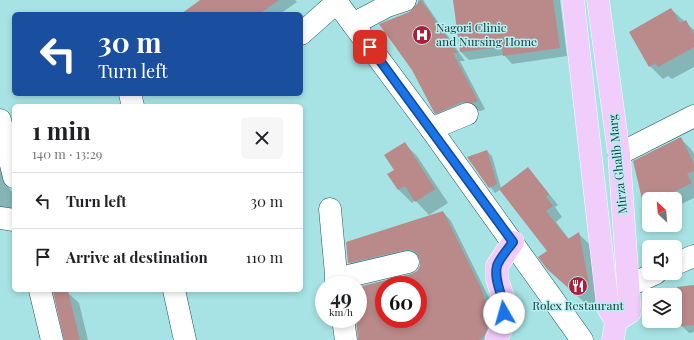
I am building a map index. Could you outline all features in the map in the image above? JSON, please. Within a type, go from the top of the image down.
[{"type":"main road","name":"Mirza Ghalib Marg","points":[[573,0],[608,308],[615,330]]},
{"type":"main road","name":"Mirza Ghalib Marg","points":[[598,0],[618,154],[630,312],[615,330]]},
{"type":"main road","points":[[496,340],[504,323],[505,303],[497,279],[497,266],[513,242]]},
{"type":"street","points":[[353,24],[387,6],[405,0]]},
{"type":"street","points":[[303,32],[336,1],[431,129],[582,340]]},
{"type":"street","points":[[431,129],[467,114]]},
{"type":"street","points":[[618,154],[694,116]]},
{"type":"street","points":[[0,120],[12,169]]},
{"type":"street","points":[[330,209],[336,276]]},
{"type":"street","points":[[0,218],[12,220]]},
{"type":"street","points":[[682,261],[694,256]]},
{"type":"street","points":[[358,276],[408,262]]},
{"type":"street","points":[[628,286],[642,280]]},
{"type":"street","points":[[40,292],[52,340]]},
{"type":"street","points":[[174,292],[185,340]]},
{"type":"street","points":[[344,328],[346,340]]},
{"type":"building","points":[[200,0],[279,0],[262,12],[184,12]]},
{"type":"building","points":[[421,0],[458,53],[453,53],[478,101],[473,103],[462,102],[435,114],[412,70],[379,24],[409,12]]},
{"type":"building","points":[[453,0],[553,0],[560,48],[503,56],[502,47],[460,52]]},
{"type":"building","points":[[671,8],[680,23],[686,20],[694,35],[694,47],[658,67],[655,63],[649,67],[629,32]]},
{"type":"building","points":[[681,137],[694,164],[694,171],[687,174],[692,183],[673,192],[642,192],[642,199],[633,161]]},
{"type":"building","points":[[405,142],[435,189],[415,202],[405,186],[398,190],[387,174],[394,170],[384,155]]},
{"type":"building","points":[[487,150],[497,184],[489,188],[467,157]]},
{"type":"building","points":[[528,167],[549,194],[546,197],[553,206],[546,211],[568,239],[579,232],[589,284],[585,293],[575,294],[547,269],[538,257],[547,251],[499,189]]},
{"type":"building","points":[[443,211],[482,290],[488,312],[487,329],[484,336],[479,340],[358,340],[357,328],[367,328],[367,285],[375,283],[375,328],[427,328],[427,276],[403,276],[417,271],[420,266],[420,260],[417,253],[412,250],[348,263],[346,242]]},
{"type":"building","points":[[694,285],[694,325],[682,326],[682,288],[677,287]]},
{"type":"building","points":[[53,292],[68,292],[80,340],[64,340]]},
{"type":"place","name":"Nagori Clinic and Nursing Home","points":[[422,35]]},
{"type":"place","name":"Rolex Restaurant","points":[[578,286]]},
{"type":"route","points":[[370,47],[513,242],[497,266],[497,279],[505,303],[504,313]]}]
